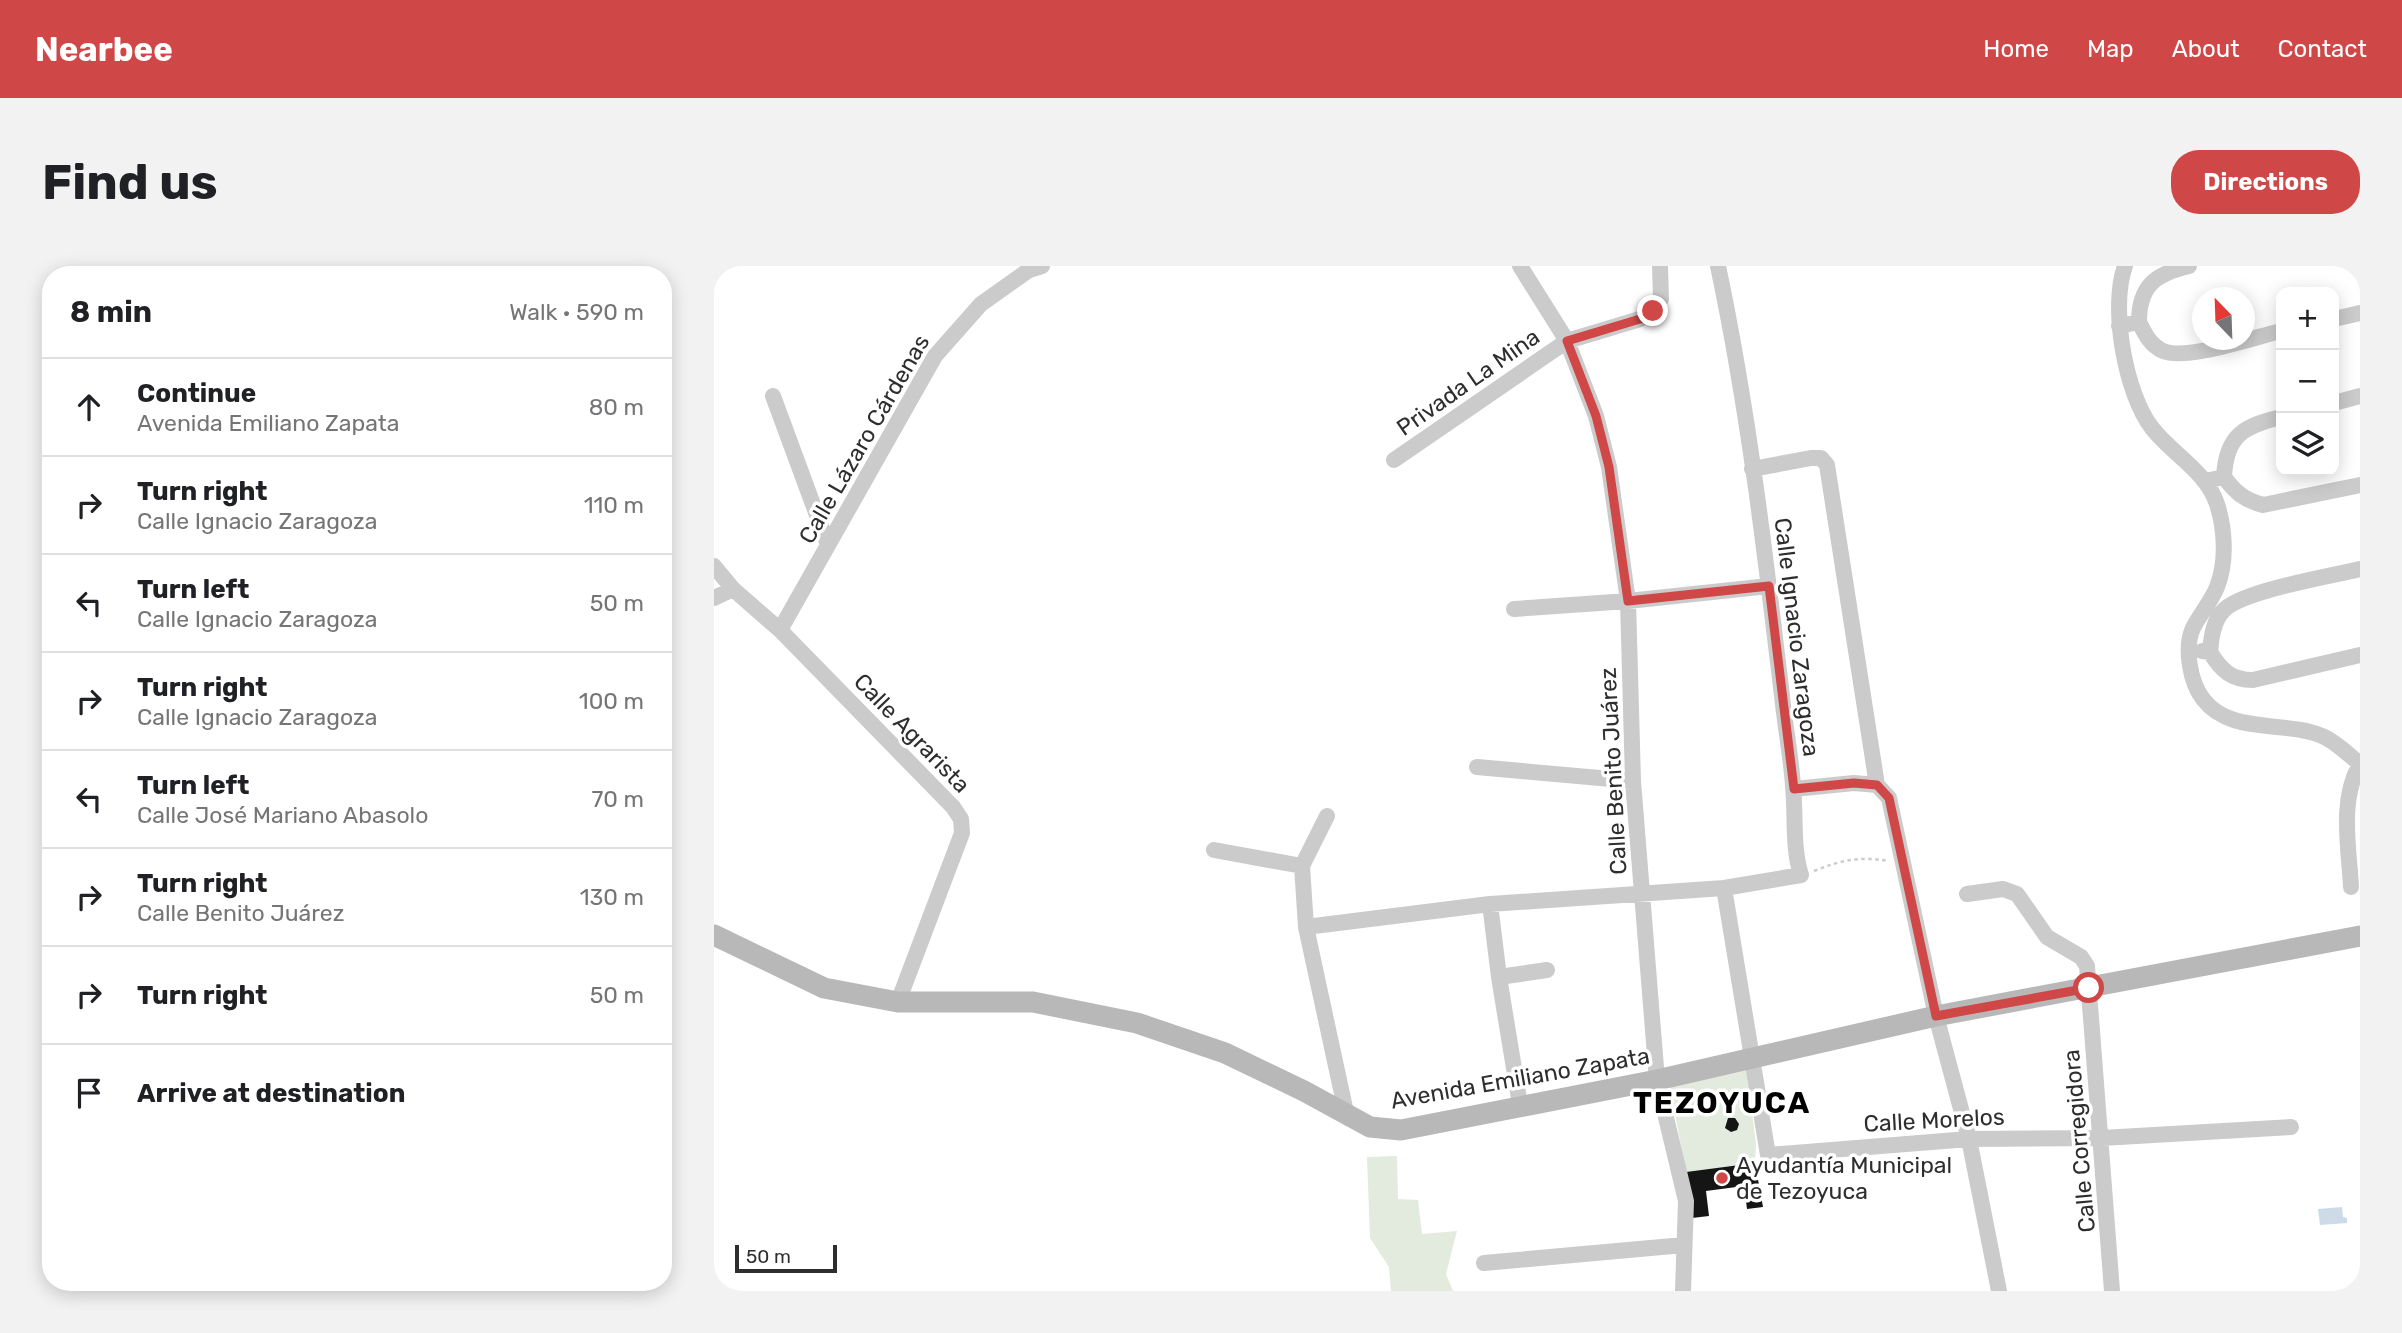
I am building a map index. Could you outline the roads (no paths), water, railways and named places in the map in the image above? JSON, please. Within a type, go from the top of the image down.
[{"type":"street","name":"Calle Lázaro Cárdenas","points":[[780,630],[935,356],[981,304],[1029,270],[1042,266]]},
{"type":"street","name":"Calle Benito Juárez","points":[[1520,266],[1567,341],[1596,416],[1609,467],[1628,601],[1633,781],[1657,1080],[1686,1201],[1683,1291]]},
{"type":"street","name":"Privada La Mina","points":[[1394,460],[1567,341],[1640,319],[1653,311],[1661,299],[1660,266]]},
{"type":"street","name":"Calle Ignacio Zaragoza","points":[[1718,266],[1740,371],[1794,789],[1854,783],[1877,785]]},
{"type":"street","points":[[2125,266],[2119,284],[2119,326],[2138,406],[2153,429],[2206,481],[2217,502],[2224,559],[2217,586],[2192,631],[2189,651],[2192,676],[2202,698],[2216,712],[2236,721],[2323,736],[2358,758],[2347,803],[2351,887]]},
{"type":"street","points":[[2189,266],[2169,271],[2149,285],[2139,302],[2139,322],[2150,342],[2165,352],[2186,353],[2276,332]]},
{"type":"street","points":[[2339,318],[2360,313]]},
{"type":"street","points":[[2119,326],[2139,322]]},
{"type":"street","points":[[773,396],[828,545]]},
{"type":"street","points":[[2339,402],[2360,396]]},
{"type":"street","points":[[2276,417],[2255,423],[2233,439],[2225,459],[2224,477],[2235,493],[2247,501],[2263,505],[2360,485]]},
{"type":"street","points":[[1752,468],[1811,458],[1821,458],[1828,465],[1877,785],[1889,798],[1936,1016],[1969,1139],[1999,1291]]},
{"type":"street","points":[[2206,481],[2224,477]]},
{"type":"street","name":"Calle Agrarista","points":[[714,566],[733,589],[780,630],[953,807],[961,819],[962,833],[898,1002]]},
{"type":"street","points":[[2360,569],[2246,597],[2223,610],[2211,635],[2210,652],[2221,670],[2238,680],[2253,680],[2360,655]]},
{"type":"street","points":[[1514,609],[1628,601],[1769,586]]},
{"type":"street","points":[[714,598],[733,589]]},
{"type":"street","points":[[2189,651],[2210,652]]},
{"type":"street","points":[[1477,767],[1633,781]]},
{"type":"street","points":[[1306,927],[1490,904],[1724,888],[1801,876],[1796,849],[1794,789]]},
{"type":"street","points":[[1327,816],[1302,866],[1306,927],[1347,1117]]},
{"type":"street","points":[[1214,850],[1302,866]]},
{"type":"street","points":[[1724,888],[1751,1059]]},
{"type":"street","name":"Calle Corregidora","points":[[1967,894],[2003,889],[2017,894],[2047,937],[2081,957],[2087,966],[2112,1291]]},
{"type":"street","points":[[1490,904],[1520,1105]]},
{"type":"street","name":"Avenida Emiliano Zapata","points":[[714,935],[824,988],[898,1002],[1033,1002],[1137,1023],[1225,1053],[1370,1127],[1401,1130],[1657,1080],[1936,1016],[2360,936]]},
{"type":"street","points":[[1499,977],[1547,970]]},
{"type":"street","name":"Calle Morelos","points":[[1751,1059],[1769,1154],[1969,1139],[2102,1138],[2291,1127]]},
{"type":"street","points":[[1484,1263],[1684,1245]]},
{"type":"water","points":[[2342,1207],[2347,1223],[2320,1225],[2318,1209]]},
{"type":"place","name":"Ayudantía Municipal de Tezoyuca","points":[[1722,1178]]},
{"type":"district","name":"TEZOYUCA","points":[[1722,1103]]}]
